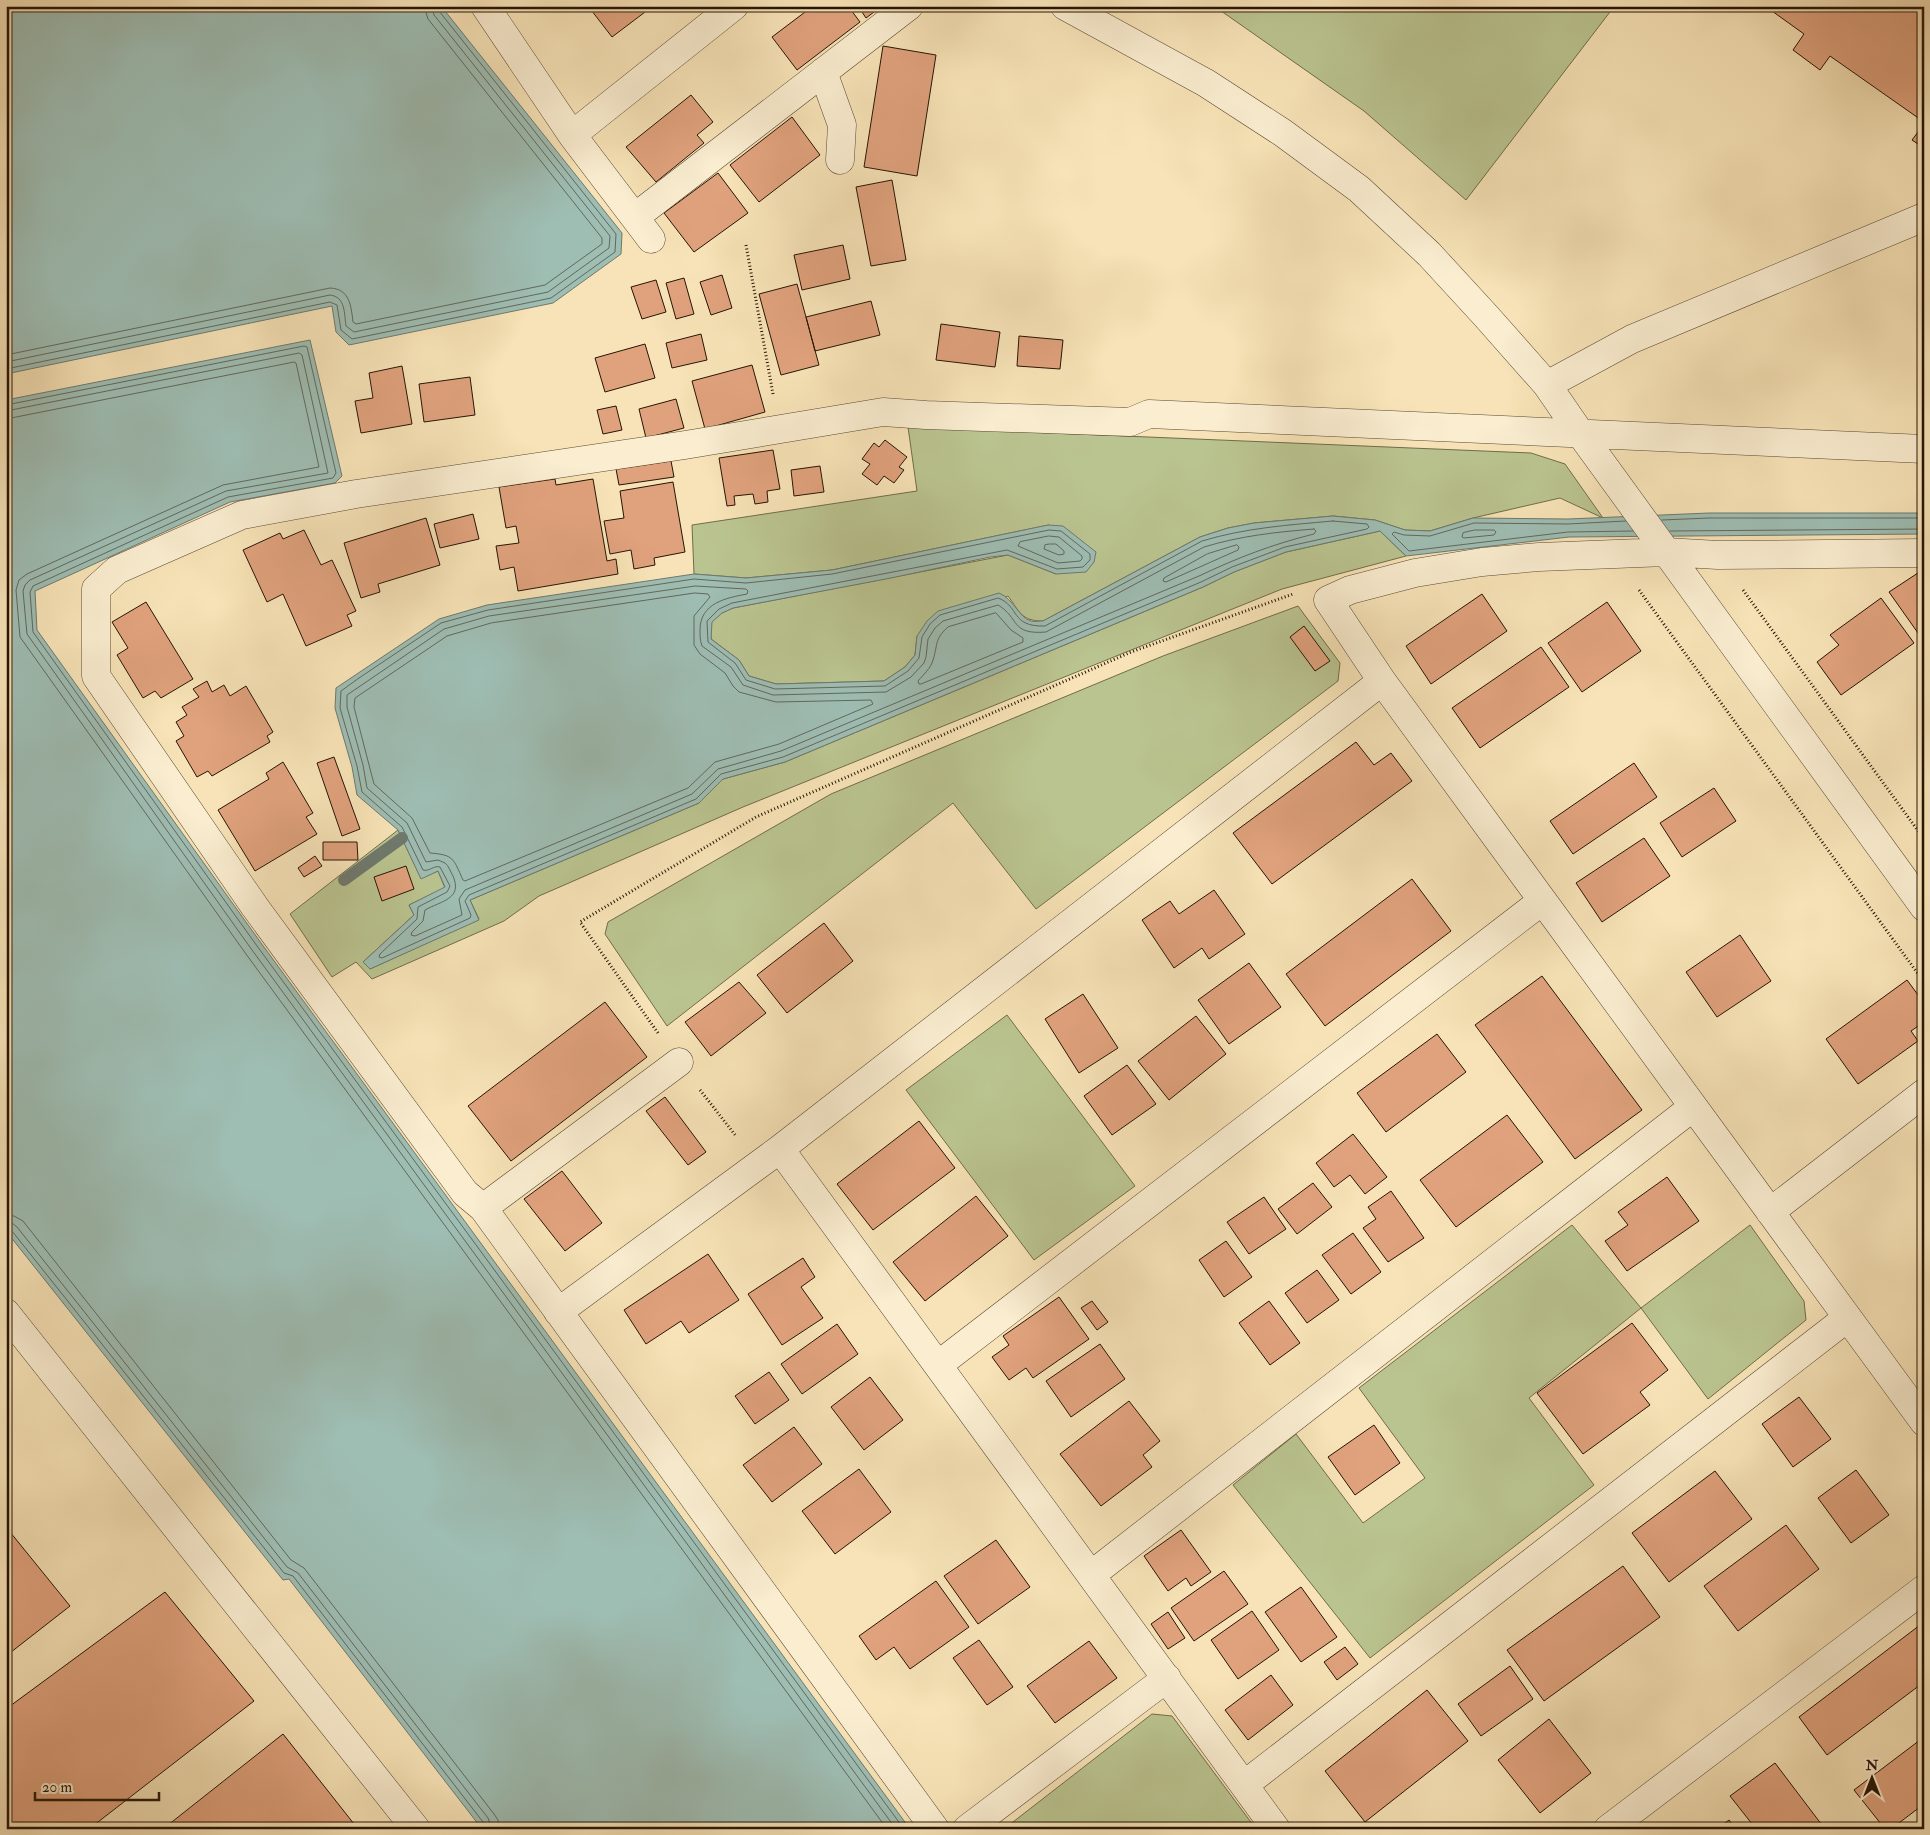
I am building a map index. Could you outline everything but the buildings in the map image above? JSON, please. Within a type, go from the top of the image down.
[{"type":"street","points":[[485,6],[572,135],[651,239]]},
{"type":"street","points":[[572,135],[734,6]]},
{"type":"street","points":[[635,217],[909,6]]},
{"type":"street","points":[[1065,6],[1206,83],[1283,133],[1359,189],[1429,254],[1547,385],[1580,434],[1924,907]]},
{"type":"street","points":[[823,72],[842,125],[840,160]]},
{"type":"street","points":[[1547,385],[1632,339],[1924,217]]},
{"type":"street","points":[[936,1829],[483,1208],[465,1193],[255,907],[96,676],[96,589],[117,570],[242,515],[356,494],[685,445],[883,412],[1130,422],[1149,414],[1924,449]]},
{"type":"street","points":[[1924,554],[1718,555],[1666,552],[1482,562],[1415,573],[1350,590],[1328,600],[1382,681],[1924,1422]]},
{"type":"street","points":[[558,1312],[780,1149],[1382,681]]},
{"type":"street","points":[[938,1365],[1542,900]]},
{"type":"street","points":[[483,1208],[678,1062]]},
{"type":"street","points":[[1770,1212],[1924,1093]]},
{"type":"street","points":[[1091,1575],[1693,1107]]},
{"type":"street","points":[[780,1149],[1276,1829]]},
{"type":"street","points":[[6,1313],[416,1829]]},
{"type":"street","points":[[1244,1785],[1847,1318]]},
{"type":"street","points":[[1608,1829],[1924,1589]]},
{"type":"street","points":[[967,1829],[1166,1678]]},
{"type":"path","points":[[746,245],[780,428]]},
{"type":"path","points":[[1612,554],[1924,982]]},
{"type":"path","points":[[1718,555],[1924,839]]},
{"type":"path","points":[[740,1141],[678,1062],[580,922],[756,817],[1131,652],[1294,594],[1328,600]]},
{"type":"green space","points":[[1214,6],[1610,6],[1613,8],[1466,200],[1364,111]]},
{"type":"green space","points":[[908,427],[1531,453],[1565,464],[1603,518],[1560,498],[1473,518],[1430,531],[1405,530],[1375,520],[1333,516],[1254,523],[1228,528],[1200,537],[1043,621],[1036,621],[1025,617],[1008,596],[917,636],[915,655],[905,667],[884,681],[776,684],[749,676],[739,660],[711,639],[711,622],[722,613],[733,608],[1008,555],[1056,574],[1049,525],[832,570],[746,578],[694,574],[692,525],[917,491]]},
{"type":"green space","points":[[1380,531],[1406,556],[1282,589],[743,807],[539,896],[504,921],[372,979],[356,962],[332,977],[290,914],[398,830],[421,878],[438,871],[445,888],[409,905],[414,915],[363,962],[370,969],[479,919],[470,900],[699,803],[723,779],[785,762],[1203,587],[1234,572],[1286,552]]},
{"type":"green space","points":[[1298,606],[1340,663],[1338,681],[1036,909],[953,803],[667,1026],[605,934],[608,922],[831,794],[1163,656]]},
{"type":"green space","points":[[1007,1015],[1135,1186],[1034,1260],[906,1090]]},
{"type":"green space","points":[[1572,1225],[1641,1308],[1529,1398],[1594,1485],[1370,1658],[1233,1485],[1296,1434],[1363,1523],[1425,1478],[1359,1388]]},
{"type":"green space","points":[[1750,1225],[1804,1301],[1806,1320],[1708,1399],[1641,1308]]},
{"type":"green space","points":[[1152,1714],[1172,1716],[1256,1829],[1004,1829]]},
{"type":"water","points":[[6,6],[441,6],[622,233],[621,254],[553,303],[349,345],[336,332],[332,306],[6,374]]},
{"type":"water","points":[[310,340],[342,476],[335,483],[230,502],[35,591],[37,630],[261,943],[910,1829],[482,1829],[289,1579],[283,1580],[6,1231],[6,400]]},
{"type":"water","points":[[1709,513],[1924,513],[1924,534],[1569,537],[1406,556],[1380,531],[1286,552],[1234,572],[1203,587],[785,762],[723,779],[699,803],[470,900],[479,920],[370,969],[363,962],[414,915],[409,905],[445,887],[438,871],[421,879],[398,830],[357,795],[352,767],[335,708],[336,688],[439,619],[487,605],[694,574],[746,578],[832,570],[1048,525],[1063,526],[1096,552],[1094,562],[1086,572],[1056,574],[1008,555],[990,557],[733,608],[722,613],[712,622],[711,639],[739,660],[749,676],[776,684],[884,681],[905,667],[915,655],[917,636],[927,621],[938,611],[999,593],[1009,599],[1027,619],[1043,621],[1200,537],[1228,528],[1254,523],[1333,516],[1375,520],[1405,530],[1430,531],[1473,518],[1568,519]]},
{"type":"waterway","points":[[344,880],[402,838]]}]
